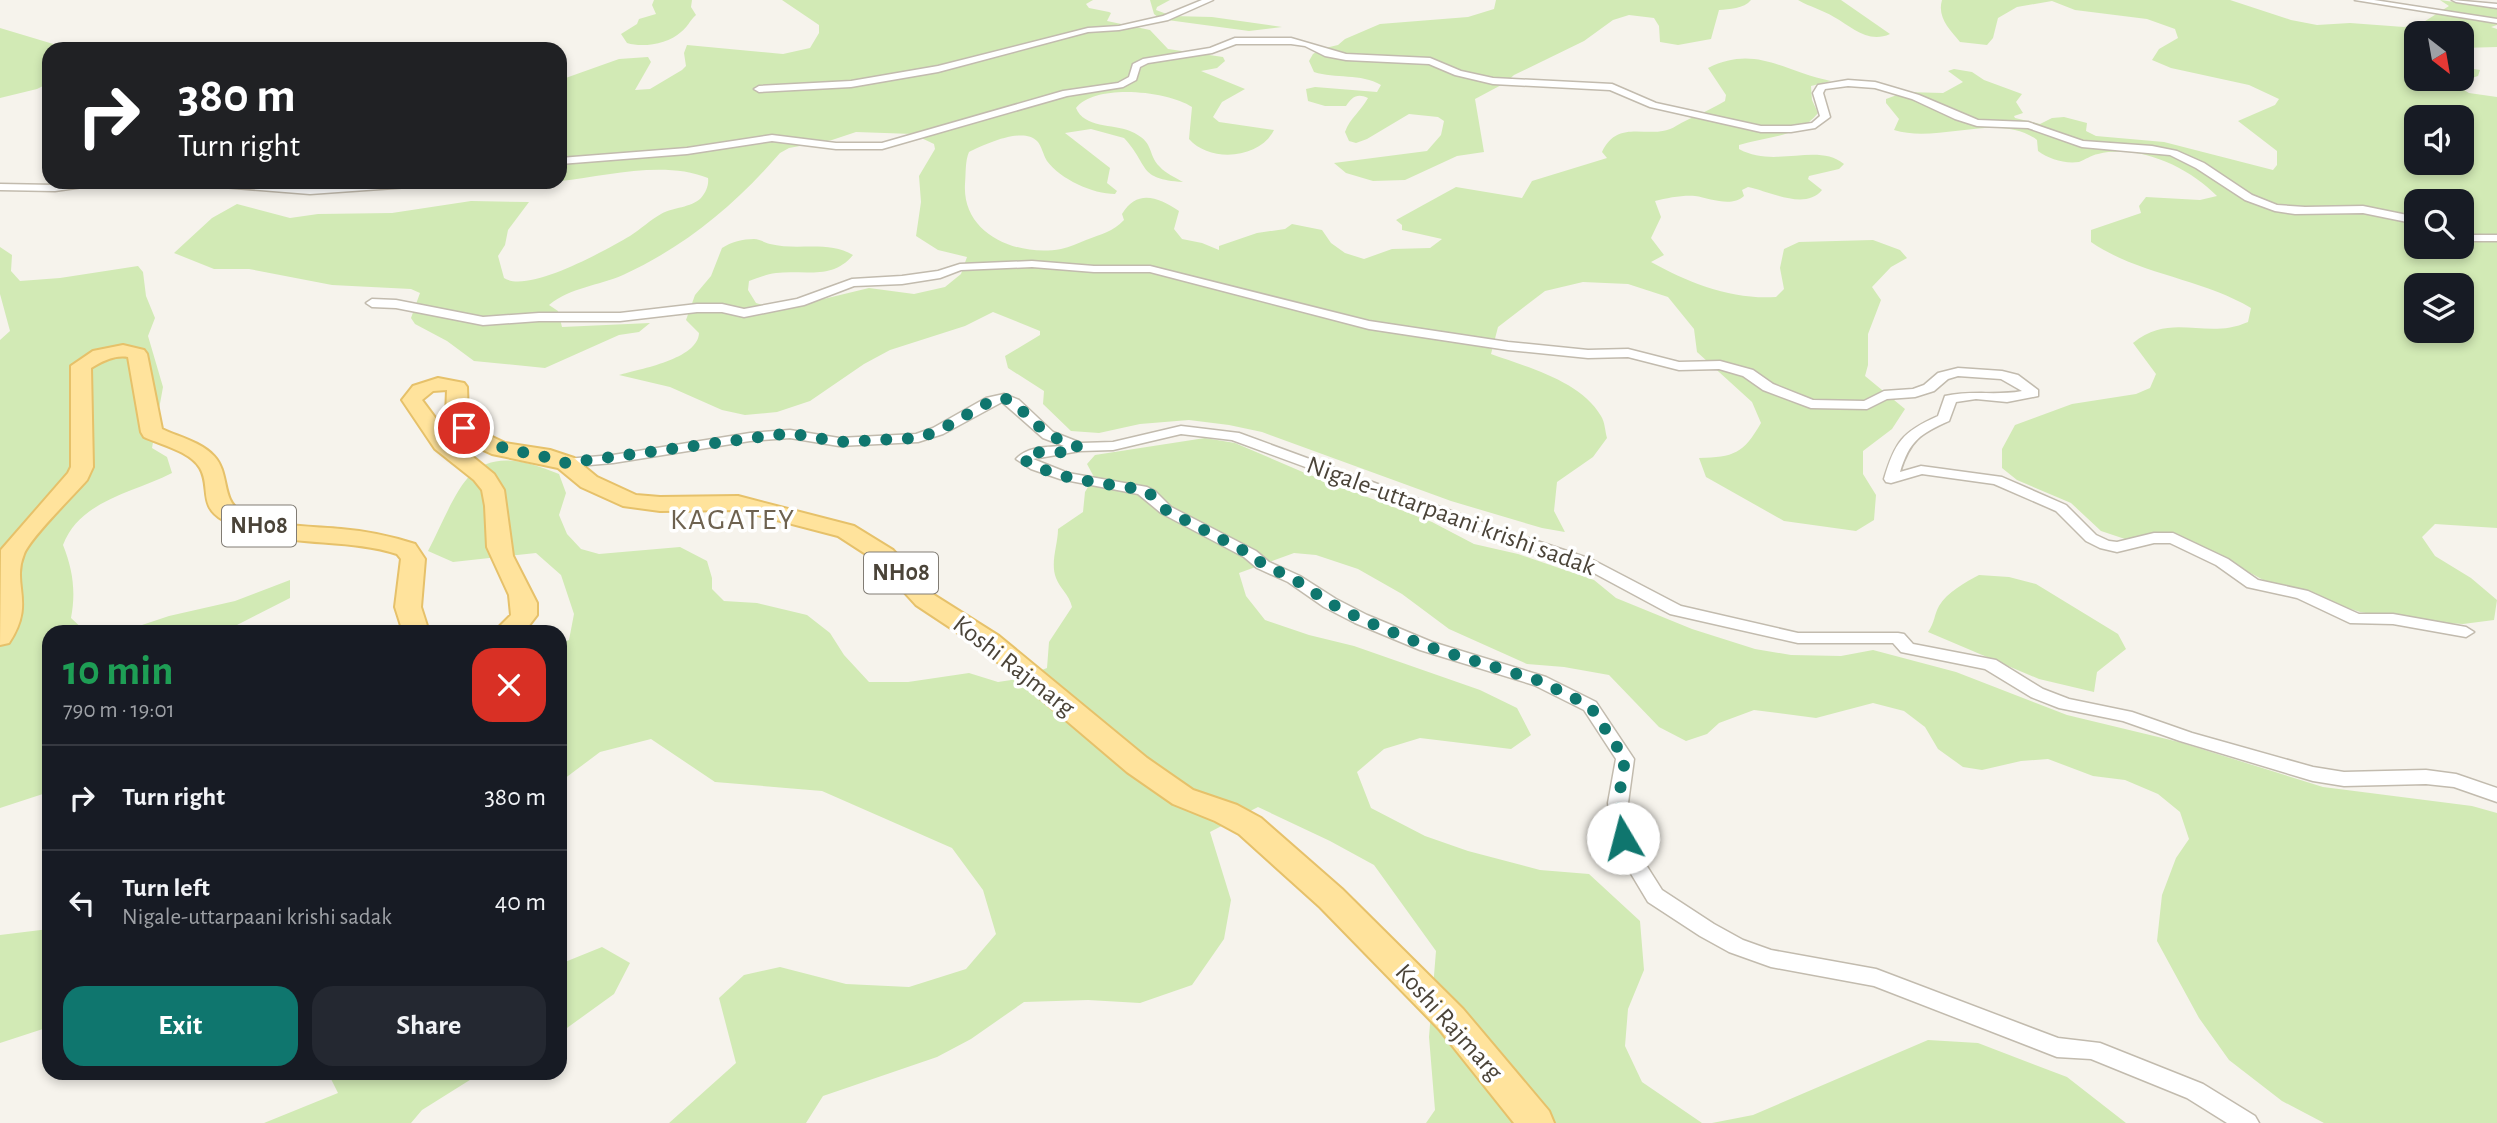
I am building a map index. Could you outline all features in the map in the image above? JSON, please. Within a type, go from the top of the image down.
[{"type":"main road","name":"NH08","points":[[0,637],[11,617],[7,561],[13,550],[79,475],[82,467],[80,366],[90,358],[119,351],[137,354],[152,432],[204,458],[213,469],[215,499],[230,516],[278,531],[366,539],[406,549],[413,559],[408,607],[414,625]]},
{"type":"main road","name":"Koshi Rajmarg","points":[[514,625],[525,612],[521,590],[505,565],[499,547],[497,503],[490,484],[455,456],[412,400],[421,389],[444,383],[452,385],[458,391],[457,416],[464,428],[478,439],[500,449],[550,457],[566,463],[589,482],[631,501],[660,504],[737,503],[846,530],[884,555],[925,600],[990,642],[1137,765],[1182,797],[1226,813],[1250,826],[1331,898],[1451,1019],[1536,1123]]},
{"type":"street","points":[[759,89],[851,84],[938,69],[1088,30],[1119,28],[1165,18],[1209,0]]},
{"type":"street","points":[[2359,0],[2497,21]]},
{"type":"street","points":[[2456,0],[2497,6]]},
{"type":"street","points":[[567,160],[687,151],[772,138],[836,146],[882,146],[1066,93],[1120,85],[1133,78],[1136,66],[1146,61],[1212,50],[1248,39],[1291,41],[1307,44],[1328,54],[1346,57],[1430,61],[1458,73],[1493,81],[1612,87],[1653,105],[1761,129],[1791,129],[1815,125],[1825,117],[1818,93],[1821,87],[1855,82],[1901,92],[1953,116],[1978,124],[2034,126],[2090,146],[2145,147],[2171,153],[2193,160],[2240,192],[2275,208],[2306,211],[2356,209],[2404,218]]},
{"type":"street","points":[[0,187],[42,188]]},
{"type":"street","points":[[285,189],[352,189]]},
{"type":"street","points":[[2474,238],[2497,238]]},
{"type":"street","points":[[372,303],[396,304],[483,321],[539,317],[620,317],[698,308],[722,308],[744,313],[800,302],[852,283],[928,276],[961,267],[1032,264],[1094,269],[1150,269],[1369,325],[1508,346],[1588,354],[1628,353],[1679,366],[1720,365],[1748,373],[1768,387],[1811,404],[1867,405],[1884,395],[1916,393],[1929,388],[1942,376],[1958,372],[2002,375],[2013,378],[2033,393],[2007,398],[1976,395],[1950,399],[1944,418],[1911,433],[1900,448],[1891,479],[1921,470],[1997,480],[2061,508],[2091,538],[2105,545],[2117,547],[2154,538],[2173,538],[2222,562],[2253,584],[2302,594],[2357,619],[2393,619],[2466,632]]},
{"type":"street","name":"Nigale-uttarpaani krishi sadak","points":[[566,463],[790,433],[839,442],[918,438],[938,431],[991,401],[1004,398],[1014,403],[1048,435],[1079,447],[1112,446],[1181,430],[1202,430],[1234,436],[1585,562],[1676,610],[1798,638],[1898,638],[1907,648],[1990,664],[2037,693],[2065,704],[2126,716],[2186,737],[2314,774],[2344,779],[2426,777],[2456,781],[2497,794]]},
{"type":"street","points":[[1079,447],[1064,453],[1040,451],[1023,459],[1088,481],[1150,494],[1166,510],[1250,554],[1264,565],[1294,579],[1330,603],[1361,619],[1426,646],[1540,681],[1590,706],[1625,759],[1618,803],[1623,838],[1634,862],[1655,896],[1707,930],[1736,946],[1771,958],[1876,978],[2057,1047],[2092,1050],[2194,1091],[2247,1123]]},
{"type":"green space","points":[[654,0],[692,0],[691,7],[696,15],[676,36],[662,42],[648,45],[627,43],[621,34],[637,24],[639,19],[656,14],[652,5]]},
{"type":"green space","points":[[782,0],[1093,0],[1086,4],[1089,8],[1111,13],[1107,21],[1150,30],[1168,49],[1223,57],[1225,61],[1217,68],[1201,71],[1245,89],[1222,102],[1213,117],[1219,122],[1274,130],[1267,140],[1246,152],[1221,154],[1198,147],[1189,139],[1192,107],[1166,97],[1115,92],[1085,100],[1076,108],[1085,119],[1130,131],[1144,139],[1160,167],[1183,182],[1158,178],[1151,174],[1124,138],[1091,129],[1065,133],[1110,168],[1107,183],[1117,191],[1115,194],[1087,188],[1060,174],[1047,161],[1039,143],[1031,137],[1022,135],[1003,138],[969,152],[966,163],[966,201],[982,229],[1010,245],[1044,251],[1071,246],[1116,227],[1124,220],[1122,214],[1128,206],[1141,198],[1156,199],[1179,211],[1174,229],[1182,239],[1219,250],[1219,246],[1257,233],[1285,229],[1292,224],[1322,230],[1331,243],[1345,253],[1364,259],[1392,249],[1430,248],[1442,239],[1402,230],[1402,225],[1396,220],[1456,187],[1522,198],[1532,181],[1607,158],[1602,152],[1617,135],[1626,132],[1656,132],[1676,126],[1725,101],[1726,95],[1708,68],[1725,61],[1756,59],[1831,81],[1811,86],[1812,100],[1818,113],[1810,121],[1792,132],[1739,145],[1739,149],[1767,157],[1821,155],[1844,164],[1839,169],[1809,176],[1808,179],[1822,190],[1806,199],[1786,198],[1748,187],[1742,190],[1744,196],[1733,201],[1690,196],[1655,201],[1661,217],[1651,238],[1664,255],[1651,262],[1680,277],[1727,293],[1776,297],[1784,289],[1780,268],[1784,249],[1799,242],[1873,240],[1900,250],[1907,258],[1891,267],[1872,287],[1881,300],[1868,334],[1868,365],[1865,376],[1905,409],[1892,429],[1863,451],[1863,474],[1876,495],[1874,520],[1856,531],[1784,521],[1706,477],[1699,458],[1736,452],[1749,441],[1761,423],[1752,402],[1697,352],[1694,329],[1668,297],[1628,284],[1583,282],[1545,291],[1498,327],[1491,354],[1567,384],[1592,404],[1602,418],[1607,438],[1593,457],[1557,482],[1554,511],[1565,532],[1542,528],[1451,501],[1262,432],[1229,425],[1189,420],[1140,424],[1099,433],[1071,431],[1043,404],[1044,391],[1008,368],[1005,356],[1040,335],[1040,331],[993,312],[965,326],[890,350],[864,364],[810,401],[777,412],[745,415],[722,410],[670,387],[619,375],[666,362],[689,350],[699,333],[686,320],[695,295],[711,276],[722,248],[737,241],[754,239],[781,246],[833,248],[853,255],[845,263],[827,271],[776,273],[749,281],[748,290],[756,303],[778,310],[869,288],[914,294],[945,287],[961,274],[967,257],[938,250],[916,236],[921,202],[919,176],[935,149],[934,144],[913,134],[856,132],[832,140],[789,148],[780,153],[727,207],[668,251],[623,275],[575,290],[549,305],[558,311],[562,327],[650,323],[639,332],[619,335],[545,368],[474,361],[447,341],[415,324],[411,318],[420,293],[411,289],[332,285],[249,269],[214,269],[174,253],[212,218],[237,204],[290,218],[318,214],[392,213],[471,201],[529,202],[508,230],[505,245],[498,256],[504,278],[515,281],[530,280],[548,275],[604,251],[661,214],[697,201],[708,186],[708,178],[673,170],[635,171],[567,180],[567,78],[619,59],[648,57],[651,62],[635,90],[650,89],[686,66],[684,53],[687,45],[783,54],[810,48],[819,33],[819,25]]},
{"type":"green space","points":[[1150,0],[1170,0],[1156,10],[1172,16],[1212,17],[1282,27],[1249,31],[1160,19],[1154,14]]},
{"type":"green space","points":[[1496,0],[1751,0],[1740,7],[1719,10],[1711,39],[1678,45],[1660,42],[1659,26],[1654,18],[1629,15],[1613,20],[1584,41],[1514,75],[1475,99],[1484,152],[1457,156],[1405,180],[1373,181],[1346,173],[1334,163],[1427,151],[1441,135],[1444,121],[1438,117],[1409,114],[1367,139],[1356,143],[1349,141],[1345,132],[1347,127],[1368,98],[1358,96],[1346,106],[1325,106],[1308,101],[1306,89],[1315,87],[1377,92],[1381,85],[1357,77],[1314,72],[1309,61],[1313,54],[1380,24],[1468,17],[1494,9]]},
{"type":"green space","points":[[1798,0],[1841,0],[1890,34],[1882,37],[1867,36]]},
{"type":"green space","points":[[1942,0],[2230,0],[2291,20],[2317,25],[2350,23],[2404,27],[2404,91],[2466,91],[2497,97],[2497,528],[2435,524],[2422,537],[2435,556],[2471,578],[2497,600],[2494,620],[2463,624],[2413,621],[2360,612],[2265,581],[2192,541],[2176,536],[2125,539],[2101,531],[2071,503],[2017,480],[2002,468],[2002,449],[2015,425],[2072,404],[2136,394],[2150,388],[2156,374],[2133,343],[2148,334],[2176,327],[2218,329],[2248,322],[2251,308],[2232,298],[2129,262],[2091,242],[2091,230],[2141,213],[2139,206],[2146,197],[2200,200],[2217,196],[2178,167],[2146,155],[2114,152],[2095,155],[2079,162],[2068,162],[2052,159],[2038,151],[2037,140],[2022,132],[2005,128],[1930,133],[1894,130],[1899,119],[1886,103],[1886,99],[1905,92],[1943,93],[1963,82],[1948,71],[1954,69],[1972,72],[1984,80],[2022,94],[2016,102],[2023,113],[2014,116],[2015,118],[2040,124],[2052,118],[2064,117],[2087,123],[2086,131],[2096,136],[2164,142],[2273,170],[2277,165],[2277,151],[2238,121],[2275,105],[2279,99],[2249,85],[2171,68],[2152,60],[2159,49],[2178,38],[2175,29],[2147,19],[2075,10],[2052,1],[2017,7],[1998,18],[1993,38],[1987,45],[1960,42],[1941,12]]},
{"type":"green space","points":[[2440,0],[2497,8],[2497,25],[2491,27],[2497,29],[2497,47],[2474,48],[2474,21],[2425,21],[2449,6]]},
{"type":"green space","points":[[0,28],[47,42],[42,42],[42,86],[0,98]]},
{"type":"green space","points":[[2474,69],[2480,70],[2478,76],[2474,77]]},
{"type":"green space","points":[[0,247],[12,255],[11,271],[20,281],[138,266],[143,272],[146,296],[155,318],[148,336],[163,387],[152,448],[167,457],[172,473],[95,508],[71,530],[63,545],[73,581],[71,618],[78,625],[42,625],[42,794],[0,808],[0,340],[10,331],[0,294]]},
{"type":"green space","points":[[1205,438],[1235,443],[1432,522],[1474,544],[1518,554],[1594,580],[1616,598],[1692,629],[1755,649],[1791,655],[1841,656],[1873,650],[1956,672],[2067,715],[2179,742],[2323,787],[2472,806],[2497,813],[2497,1123],[2324,1123],[2282,1101],[2229,1060],[2199,1018],[2157,941],[2162,895],[2176,858],[2189,839],[2180,812],[2158,794],[2125,780],[2093,776],[2048,759],[2021,761],[1982,770],[1963,767],[1938,749],[1925,727],[1904,711],[1873,703],[1816,718],[1754,710],[1719,723],[1707,734],[1686,741],[1659,727],[1609,675],[1527,664],[1449,629],[1402,594],[1358,569],[1316,555],[1294,553],[1239,573],[1246,596],[1265,620],[1354,646],[1480,690],[1517,708],[1531,735],[1511,749],[1420,738],[1384,749],[1357,772],[1371,808],[1425,836],[1468,851],[1540,870],[1589,874],[1640,921],[1644,970],[1628,1009],[1625,1046],[1642,1082],[1702,1123],[1426,1123],[1435,1110],[1429,1037],[1436,951],[1374,865],[1258,807],[1210,832],[1231,900],[1224,939],[1192,985],[1140,1003],[1088,1000],[1024,1002],[971,1039],[937,1057],[823,1096],[806,1123],[669,1123],[736,1063],[719,998],[744,975],[780,967],[846,984],[909,987],[966,969],[996,934],[983,890],[952,848],[822,791],[715,782],[651,739],[600,752],[567,777],[567,641],[574,614],[561,575],[536,553],[453,562],[428,551],[461,487],[473,473],[487,464],[505,460],[529,464],[559,474],[566,493],[559,515],[567,534],[581,549],[599,554],[680,547],[707,561],[712,589],[724,601],[757,603],[807,615],[830,633],[844,655],[869,682],[908,682],[969,673],[998,682],[1018,679],[1047,668],[1049,642],[1072,607],[1054,572],[1058,529],[1083,512],[1085,492],[1094,477],[1087,464],[1095,455]]},
{"type":"green space","points":[[1979,575],[2009,577],[2036,584],[2118,634],[2126,649],[2097,672],[2094,692],[2039,679],[1928,632],[1942,601]]},
{"type":"green space","points":[[290,580],[290,598],[237,625],[142,625],[169,616],[235,601]]},
{"type":"green space","points":[[42,930],[42,1029],[0,1043],[0,935]]},
{"type":"green space","points":[[602,947],[630,963],[614,994],[567,1028],[567,961]]},
{"type":"green space","points":[[1928,1040],[1978,1043],[2067,1077],[2126,1123],[1712,1123],[1753,1115]]},
{"type":"green space","points":[[332,1080],[470,1080],[422,1110],[411,1123],[264,1123],[338,1093]]},
{"type":"district","name":"KAGATEY","points":[[733,520]]},
{"type":"route","points":[[464,428],[478,439],[500,449],[550,457],[566,463],[614,459],[790,433],[839,442],[918,438],[938,431],[991,401],[1004,398],[1014,403],[1048,435],[1079,447],[1064,453],[1040,451],[1023,459],[1088,481],[1142,490],[1166,510],[1250,554],[1264,565],[1294,579],[1330,603],[1361,619],[1426,646],[1540,681],[1590,706],[1625,759],[1618,803],[1623,838]]}]
